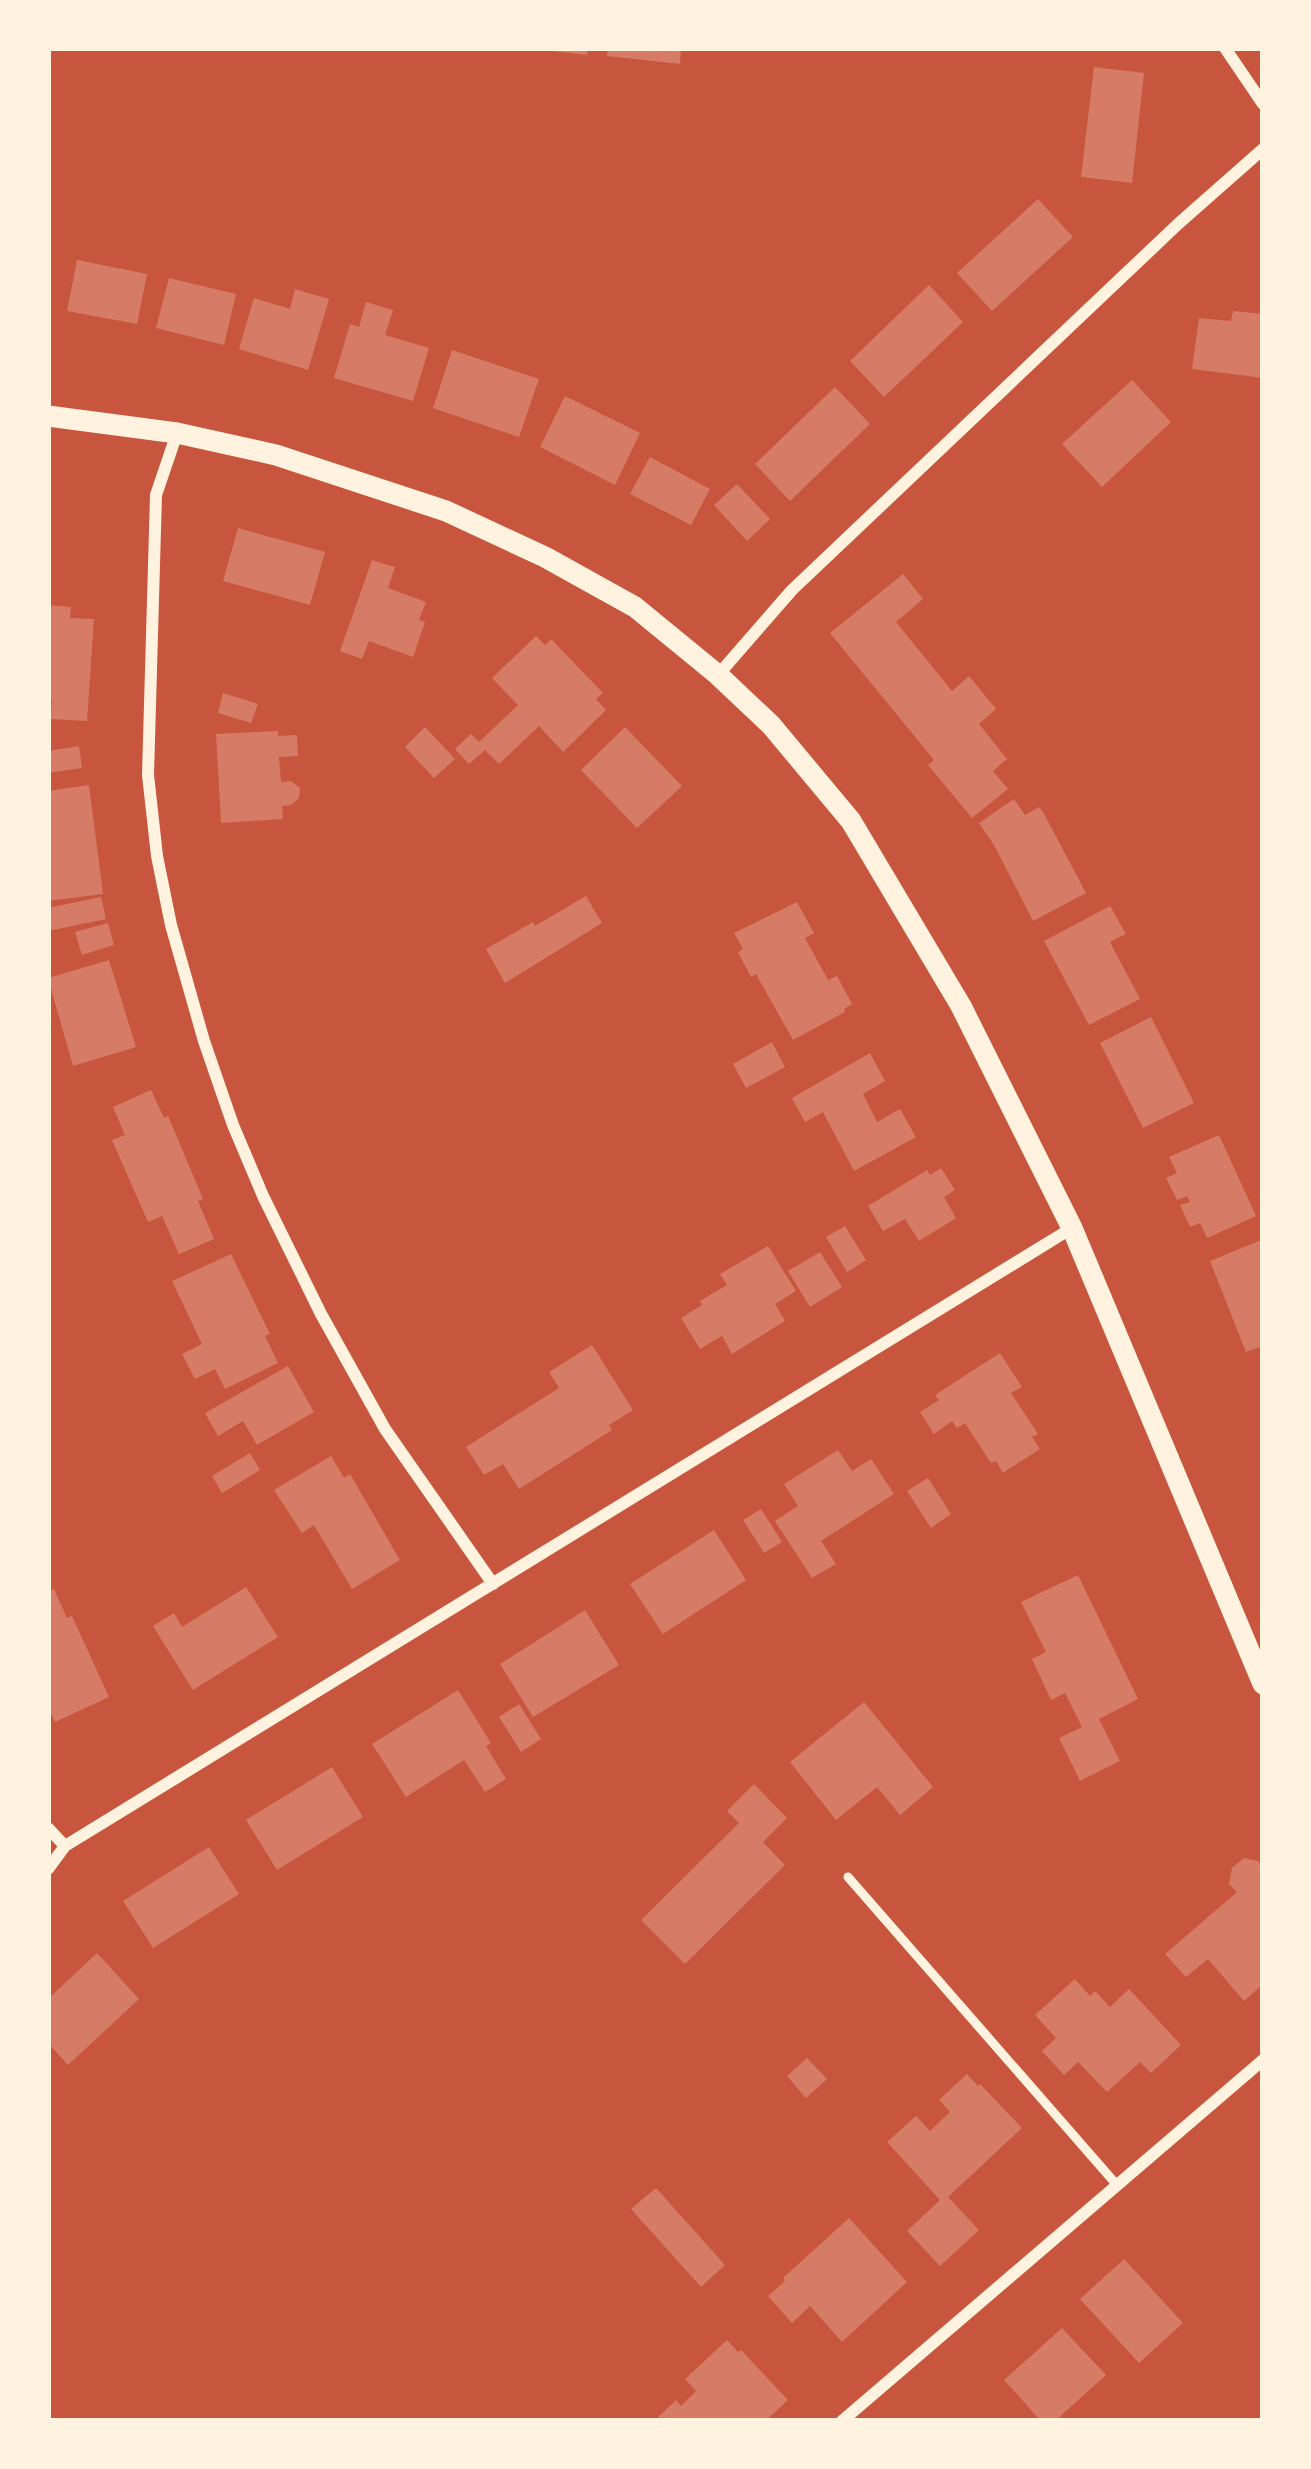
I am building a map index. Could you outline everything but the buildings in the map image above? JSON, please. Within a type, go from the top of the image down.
[{"type":"street","points":[[1225,48],[1263,104]]},
{"type":"street","points":[[718,676],[792,590],[1263,149]]},
{"type":"street","points":[[48,416],[176,433],[276,455],[446,511],[545,557],[635,607],[771,724],[851,821],[961,1006],[1072,1228],[1263,1684]]},
{"type":"street","points":[[176,433],[156,495],[148,775],[171,925],[232,1125],[263,1196],[385,1429],[493,1584]]},
{"type":"street","points":[[48,1869],[65,1846],[1072,1228]]},
{"type":"street","points":[[48,1828],[65,1846]]},
{"type":"street","points":[[842,2421],[1263,2060]]},
{"type":"lane","points":[[848,1877],[1117,2184]]}]
